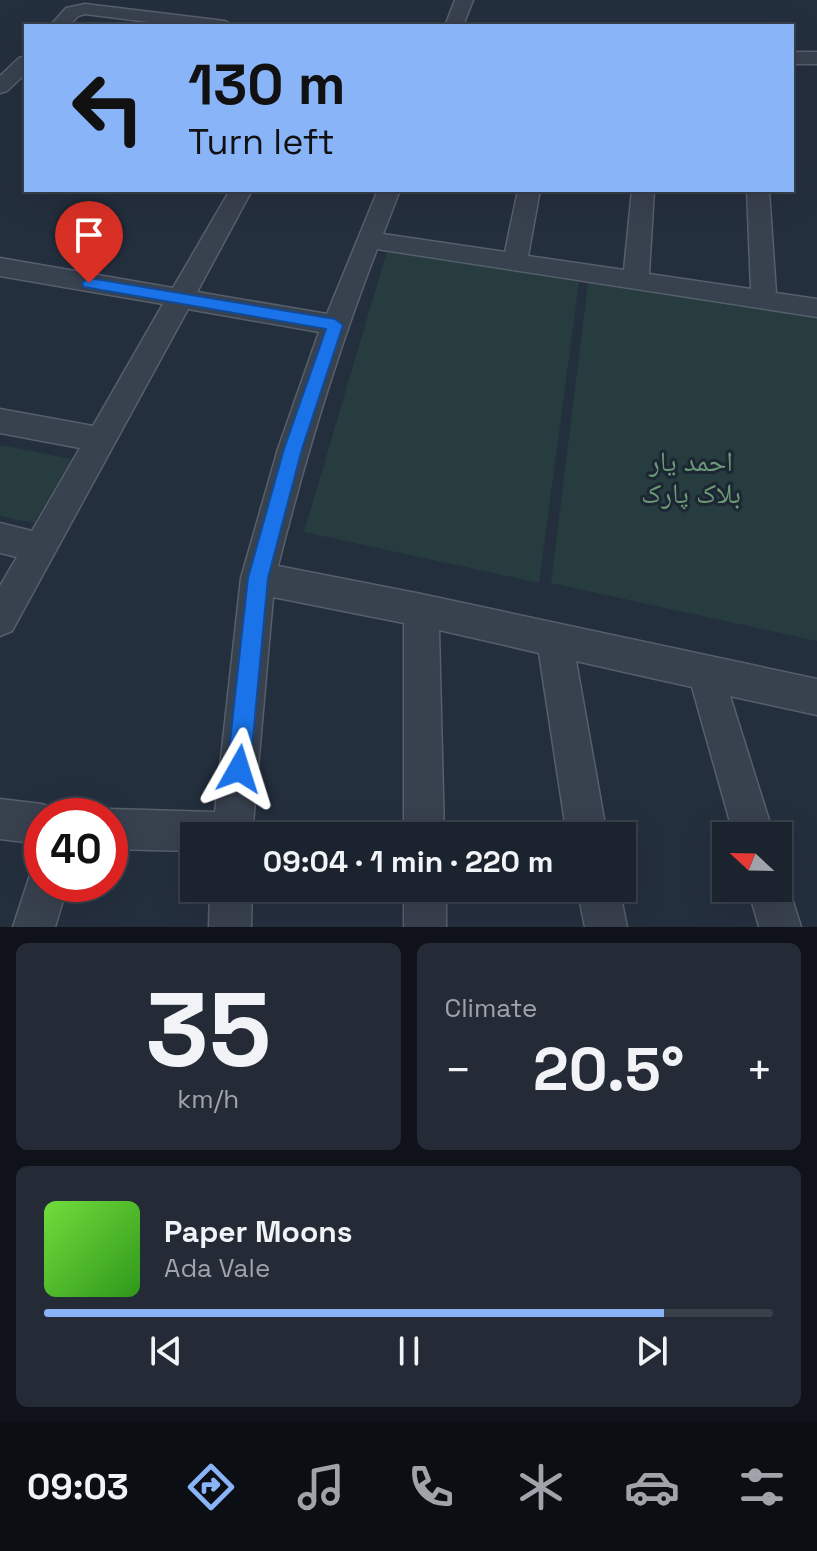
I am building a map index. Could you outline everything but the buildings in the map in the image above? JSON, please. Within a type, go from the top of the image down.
[{"type":"street","points":[[455,24],[464,0]]},
{"type":"street","points":[[61,24],[72,12],[85,9],[181,21],[204,12],[222,24]]},
{"type":"street","points":[[794,58],[817,58]]},
{"type":"street","points":[[0,60],[24,63]]},
{"type":"street","points":[[0,87],[24,64]]},
{"type":"street","points":[[0,619],[240,192]]},
{"type":"street","points":[[233,822],[258,578],[293,449],[335,325],[388,192]]},
{"type":"street","points":[[515,261],[529,192]]},
{"type":"street","points":[[636,279],[643,192]]},
{"type":"street","points":[[758,192],[764,301]]},
{"type":"street","points":[[369,240],[817,308]]},
{"type":"street","points":[[0,267],[335,325]]},
{"type":"street","points":[[0,421],[100,440]]},
{"type":"street","points":[[0,538],[39,547]]},
{"type":"street","points":[[258,578],[421,610],[817,697]]},
{"type":"street","points":[[421,610],[424,822]]},
{"type":"street","points":[[555,641],[585,822]]},
{"type":"street","points":[[706,675],[750,822]]},
{"type":"street","points":[[0,819],[24,822]]},
{"type":"street","points":[[128,830],[180,832]]},
{"type":"street","points":[[34,927],[42,902]]},
{"type":"street","points":[[230,927],[231,902]]},
{"type":"street","points":[[425,902],[425,927]]},
{"type":"street","points":[[601,902],[606,927]]},
{"type":"street","points":[[773,902],[780,927]]},
{"type":"green space","points":[[387,251],[579,282],[539,583],[304,532]]},
{"type":"green space","name":"احمد یار بلاک پارک","points":[[588,283],[817,317],[817,641],[551,583]]},
{"type":"green space","points":[[0,445],[71,459],[34,523],[0,516]]},
{"type":"route","points":[[89,283],[335,325],[293,449],[258,578],[239,769]]}]
